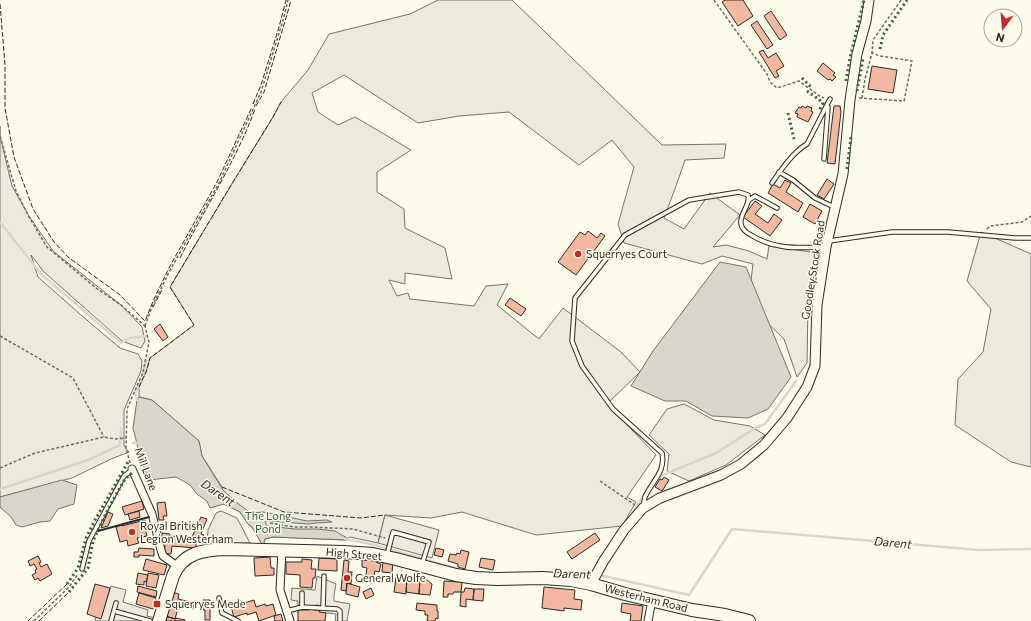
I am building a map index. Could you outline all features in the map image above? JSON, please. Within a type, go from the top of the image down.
[{"type":"main road","name":"High Street","points":[[177,566],[184,559],[198,552],[211,550],[226,549],[344,552],[387,554],[424,560],[456,575],[476,578],[543,578],[593,581]]},
{"type":"main road","points":[[159,621],[177,566]]},
{"type":"main road","name":"Westerham Road","points":[[593,581],[625,594],[692,610],[725,615],[749,621]]},
{"type":"street","name":"Goodley Stock Road","points":[[593,581],[624,530],[642,509],[660,498],[721,475],[741,464],[764,445],[787,418],[807,387],[814,366],[817,305],[827,244],[843,174],[850,100],[857,54],[866,21],[869,0]]},
{"type":"street","name":"Mill Lane","points":[[132,469],[152,514],[160,550],[163,556],[177,566]]},
{"type":"street","points":[[282,550],[280,590],[290,621]]},
{"type":"street","points":[[648,621],[652,600]]},
{"type":"lane","points":[[772,183],[779,172],[801,148],[807,144],[830,99]]},
{"type":"lane","points":[[824,159],[828,104]]},
{"type":"lane","points":[[779,172],[793,180],[815,198],[835,208]]},
{"type":"lane","points":[[642,509],[645,498],[662,470],[662,453],[613,409],[582,366],[572,341],[575,298],[626,235],[689,200],[739,192],[748,195],[749,200]]},
{"type":"lane","points":[[777,208],[755,196],[749,200],[742,217],[741,224],[745,232],[760,241],[788,248],[827,244],[892,232],[948,232],[981,236],[1031,238]]},
{"type":"lane","points":[[82,570],[89,540],[124,476],[132,469]]},
{"type":"lane","points":[[387,554],[393,532],[429,542],[424,560]]},
{"type":"lane","points":[[323,608],[324,576]]},
{"type":"lane","points":[[302,593],[302,607]]},
{"type":"lane","points":[[219,598],[222,613],[238,621]]},
{"type":"lane","points":[[111,621],[116,604]]},
{"type":"lane","points":[[287,611],[302,607],[339,610],[340,621]]},
{"type":"lane","points":[[114,611],[150,621]]},
{"type":"path","points":[[0,136],[16,191],[29,217],[47,247],[145,326],[152,307],[169,272],[220,181],[261,92],[288,0]]},
{"type":"path","points":[[714,0],[767,74],[770,82],[777,88],[799,81],[822,97],[830,99]]},
{"type":"path","points":[[862,98],[872,53],[873,40],[901,0]]},
{"type":"path","points":[[850,100],[862,98],[904,101],[912,61],[880,56],[872,53]]},
{"type":"path","points":[[981,236],[990,226],[1022,222],[1031,216]]},
{"type":"path","name":"Mill Lane","points":[[132,469],[126,448],[126,409],[143,372],[149,342],[145,326]]},
{"type":"path","points":[[0,336],[73,378],[104,437]]},
{"type":"path","points":[[0,468],[35,453],[104,437],[115,439],[126,438]]},
{"type":"path","points":[[600,481],[642,509]]},
{"type":"path","points":[[270,523],[294,527],[353,529],[391,541]]},
{"type":"path","points":[[34,621],[69,587],[82,570]]},
{"type":"green space","name":"The Long Pond","points":[[438,0],[512,0],[662,145],[726,144],[724,158],[685,160],[664,218],[684,229],[710,193],[740,215],[713,247],[726,245],[749,251],[767,259],[769,246],[818,253],[808,307],[807,363],[797,377],[784,339],[748,304],[753,264],[722,256],[702,264],[624,243],[618,224],[634,167],[612,140],[579,165],[509,112],[459,116],[418,123],[344,75],[312,93],[318,112],[338,125],[355,117],[411,150],[377,172],[377,192],[404,209],[405,228],[445,248],[452,279],[405,273],[405,284],[389,280],[397,296],[408,293],[410,299],[474,306],[486,286],[508,284],[497,305],[539,339],[563,308],[621,352],[640,372],[607,404],[656,455],[627,497],[636,502],[622,526],[536,535],[462,512],[431,518],[385,515],[378,543],[350,537],[345,540],[273,537],[265,539],[263,546],[252,527],[248,524],[240,512],[224,504],[222,487],[202,456],[199,441],[152,400],[139,397],[139,387],[146,372],[150,358],[194,325],[170,287],[281,102],[308,70],[329,34],[410,14]]},
{"type":"green space","points":[[0,136],[12,186],[29,216],[53,251],[121,305],[142,327],[145,341],[141,348],[122,341],[44,272],[31,255],[38,277],[120,348],[138,354],[142,361],[141,371],[124,410],[124,446],[129,452],[72,478],[0,497]]},
{"type":"green space","points":[[981,232],[1031,254],[1031,467],[1011,462],[955,425],[958,379],[983,352],[991,309],[967,281]]},
{"type":"green space","points":[[684,404],[714,420],[750,426],[765,435],[726,465],[689,481],[667,471],[669,454],[649,435],[667,409]]},
{"type":"shaded area","points":[[221,511],[237,518],[250,543],[207,546],[208,530],[216,513]]},
{"type":"shaded area","points":[[385,515],[439,530],[432,558],[378,543]]},
{"type":"shaded area","points":[[317,576],[336,584],[334,601],[350,604],[347,621],[335,621],[336,614],[319,612],[319,605],[309,606],[309,610],[298,610],[298,601],[291,600],[292,588],[315,590]]},
{"type":"shaded area","points":[[111,586],[126,590],[123,602],[148,610],[147,616],[155,618],[155,621],[95,621],[96,617],[101,618]]},
{"type":"water","points":[[720,262],[746,267],[791,377],[768,409],[748,418],[712,416],[686,401],[665,401],[631,386],[653,351]]},
{"type":"water","points":[[139,397],[152,400],[199,441],[202,456],[223,490],[251,513],[264,512],[307,521],[327,520],[332,522],[309,524],[269,521],[265,522],[267,526],[335,531],[347,538],[347,540],[273,537],[265,539],[263,546],[252,527],[248,524],[240,512],[224,504],[210,508],[207,501],[197,494],[190,485],[176,477],[149,480],[141,460],[133,428],[137,400]]},
{"type":"water","points":[[62,480],[77,485],[74,504],[58,509],[50,521],[22,527],[16,525],[11,517],[0,507],[0,497]]},
{"type":"building","points":[[725,0],[743,0],[753,16],[738,26],[722,2]]},
{"type":"building","points":[[771,11],[787,35],[780,40],[764,16]]},
{"type":"building","points":[[757,21],[773,45],[767,49],[751,25]]},
{"type":"building","points":[[763,50],[768,58],[776,53],[784,66],[776,71],[779,76],[775,78],[759,52]]},
{"type":"building","points":[[823,63],[835,73],[833,75],[836,77],[832,81],[830,79],[828,80],[817,71]]},
{"type":"building","points":[[872,66],[897,70],[893,93],[868,89]]},
{"type":"building","points":[[802,106],[812,108],[811,111],[813,112],[808,122],[797,117],[798,114],[795,113],[799,107],[801,108]]},
{"type":"building","points":[[834,106],[840,106],[841,112],[835,164],[827,163]]},
{"type":"building","points":[[827,179],[834,184],[824,199],[817,195]]},
{"type":"building","points":[[785,180],[791,183],[786,192],[803,203],[798,212],[768,193],[773,184],[780,188]]},
{"type":"building","points":[[755,201],[762,206],[755,214],[768,223],[774,214],[782,220],[770,236],[743,217]]},
{"type":"building","points":[[810,204],[822,211],[815,224],[803,217]]},
{"type":"building","name":"Squerryes Court","points":[[588,231],[597,238],[601,233],[605,236],[576,275],[558,262],[580,232],[585,235]]},
{"type":"building","points":[[510,298],[526,309],[521,316],[505,305]]},
{"type":"building","points":[[160,324],[168,337],[163,341],[154,329]]},
{"type":"building","points":[[664,477],[669,480],[662,491],[655,487],[660,479],[662,480]]},
{"type":"building","points":[[142,501],[144,509],[125,515],[122,507]]},
{"type":"building","points":[[165,502],[167,516],[163,516],[164,520],[159,520],[157,503]]},
{"type":"building","points":[[139,511],[140,517],[130,520],[128,514]]},
{"type":"building","points":[[108,512],[113,514],[108,526],[101,528]]},
{"type":"building","points":[[201,517],[207,519],[201,534],[204,535],[201,540],[192,537]]},
{"type":"building","name":"Royal British Legion Westerham","points":[[145,520],[147,536],[137,538],[139,543],[128,546],[127,540],[120,542],[116,527]]},
{"type":"building","points":[[162,533],[170,534],[169,536],[196,538],[196,548],[172,546],[171,554],[164,554],[165,545],[161,545]]},
{"type":"building","points":[[595,533],[600,540],[572,559],[567,552]]},
{"type":"building","points":[[139,548],[154,549],[154,556],[139,555],[139,557],[134,557],[134,552],[138,552]]},
{"type":"building","points":[[436,548],[444,550],[442,557],[434,555]]},
{"type":"building","points":[[461,550],[469,552],[465,569],[458,567],[458,564],[448,561],[450,554],[460,554]]},
{"type":"building","points":[[38,556],[41,562],[39,563],[41,567],[47,564],[52,574],[40,581],[38,578],[35,580],[32,575],[36,573],[35,570],[37,569],[34,564],[30,566],[28,561]]},
{"type":"building","points":[[270,557],[271,568],[274,568],[274,575],[255,576],[254,558]]},
{"type":"building","points":[[319,558],[337,559],[337,571],[318,570]]},
{"type":"building","points":[[481,558],[495,560],[493,570],[479,567]]},
{"type":"building","points":[[146,559],[167,565],[164,575],[143,570]]},
{"type":"building","points":[[302,559],[312,560],[311,569],[316,569],[312,588],[300,587],[300,575],[286,574],[286,562],[302,562]]},
{"type":"building","name":"General Wolfe","points":[[344,560],[349,561],[348,572],[352,572],[351,584],[347,583],[346,591],[341,590]]},
{"type":"building","points":[[362,560],[376,561],[381,564],[379,572],[375,571],[372,583],[365,581],[367,568],[362,567]]},
{"type":"building","points":[[383,561],[393,562],[392,573],[382,572]]},
{"type":"building","points":[[138,573],[148,575],[146,582],[144,581],[144,585],[136,584]]},
{"type":"building","points":[[148,573],[159,575],[156,588],[146,586]]},
{"type":"building","points":[[396,577],[407,578],[406,594],[394,592]]},
{"type":"building","points":[[407,578],[420,579],[419,594],[406,592]]},
{"type":"building","points":[[420,579],[427,580],[432,584],[430,595],[419,594]]},
{"type":"building","points":[[444,581],[462,582],[461,592],[454,592],[453,594],[448,594],[448,597],[443,597]]},
{"type":"building","points":[[347,583],[360,587],[358,597],[346,594]]},
{"type":"building","points":[[95,584],[110,588],[101,619],[87,614]]},
{"type":"building","points":[[138,586],[157,591],[156,597],[137,592]]},
{"type":"building","points":[[544,587],[575,590],[574,599],[582,600],[581,610],[564,608],[564,611],[542,608]]},
{"type":"building","points":[[371,588],[374,595],[366,599],[363,592]]},
{"type":"building","points":[[465,588],[474,589],[473,600],[466,599],[466,607],[460,606],[461,592],[464,592]]},
{"type":"building","points":[[474,589],[484,589],[483,601],[473,600]]},
{"type":"building","points":[[171,592],[179,594],[178,599],[194,603],[193,609],[178,605],[177,608],[168,605]]},
{"type":"building","points":[[139,593],[156,598],[153,609],[136,604]]},
{"type":"building","points":[[203,600],[210,600],[210,620],[205,620]]},
{"type":"building","points":[[254,600],[256,607],[265,604],[266,606],[273,604],[276,615],[259,621],[256,612],[234,617],[231,607]]},
{"type":"building","points":[[417,603],[437,605],[438,619],[436,618],[435,621],[427,621],[428,615],[425,615],[425,611],[416,610]]},
{"type":"building","points":[[622,603],[643,606],[641,621],[630,621],[631,614],[621,612]]},
{"type":"building","points":[[169,606],[178,608],[175,619],[166,616]]},
{"type":"building","points":[[309,608],[314,608],[314,610],[320,610],[319,612],[326,613],[325,621],[298,621],[298,610],[309,610]]},
{"type":"building","points":[[281,614],[283,621],[275,621],[274,616]]},
{"type":"building","points":[[167,617],[185,620],[185,621],[166,621]]},
{"type":"waterway","points":[[0,222],[41,274],[121,343],[130,338],[147,336]]},
{"type":"waterway","points":[[137,400],[135,393],[143,376],[146,360]]},
{"type":"waterway","points":[[631,516],[653,479],[716,453],[757,427],[765,424],[796,381]]},
{"type":"waterway","name":"Darent","points":[[0,489],[88,460],[120,445],[121,428]]},
{"type":"waterway","name":"Darent","points":[[133,443],[139,443]]},
{"type":"waterway","name":"Darent","points":[[599,575],[689,595],[732,529],[979,550],[1031,549]]},
{"type":"waterway","name":"Darent","points":[[345,539],[375,545],[465,571],[484,573]]},
{"type":"waterway","points":[[596,566],[602,555]]},
{"type":"waterway","name":"Darent","points":[[553,573],[585,572],[594,574]]},
{"type":"hedge","points":[[846,81],[864,0]]},
{"type":"hedge","points":[[880,49],[883,35],[907,0]]},
{"type":"hedge","points":[[857,91],[863,59]]},
{"type":"hedge","points":[[802,78],[812,88]]},
{"type":"hedge","points":[[807,91],[823,103],[819,111]]},
{"type":"hedge","points":[[788,113],[794,139]]},
{"type":"hedge","points":[[847,169],[851,137]]},
{"type":"hedge","points":[[67,584],[78,568],[86,538],[128,462]]},
{"type":"hedge","points":[[69,592],[88,568],[93,541],[108,509],[125,479],[132,473]]},
{"type":"fence","points":[[253,104],[261,85],[286,0]]},
{"type":"fence","points":[[256,106],[264,92],[291,0]]},
{"type":"fence","points":[[0,4],[5,65],[5,108],[14,157],[33,209],[54,242],[68,257],[120,295],[145,321],[170,266],[217,182],[252,107]]},
{"type":"fence","points":[[139,387],[146,372],[150,358],[194,325],[170,287],[281,102]]},
{"type":"fence","points":[[180,258],[230,166],[255,109]]},
{"type":"fence","points":[[153,307],[163,288]]},
{"type":"fence","points":[[222,487],[284,512],[361,518],[385,515]]},
{"type":"fence","points":[[28,621],[67,584]]},
{"type":"fence","points":[[39,621],[69,592]]},
{"type":"wall","points":[[98,531],[149,517]]},
{"type":"place","name":"Squerryes Court","points":[[578,254]]},
{"type":"place","name":"Royal British Legion Westerham","points":[[132,532]]},
{"type":"place","name":"General Wolfe","points":[[347,578]]},
{"type":"place","name":"Squerryes Mede","points":[[157,604]]}]
